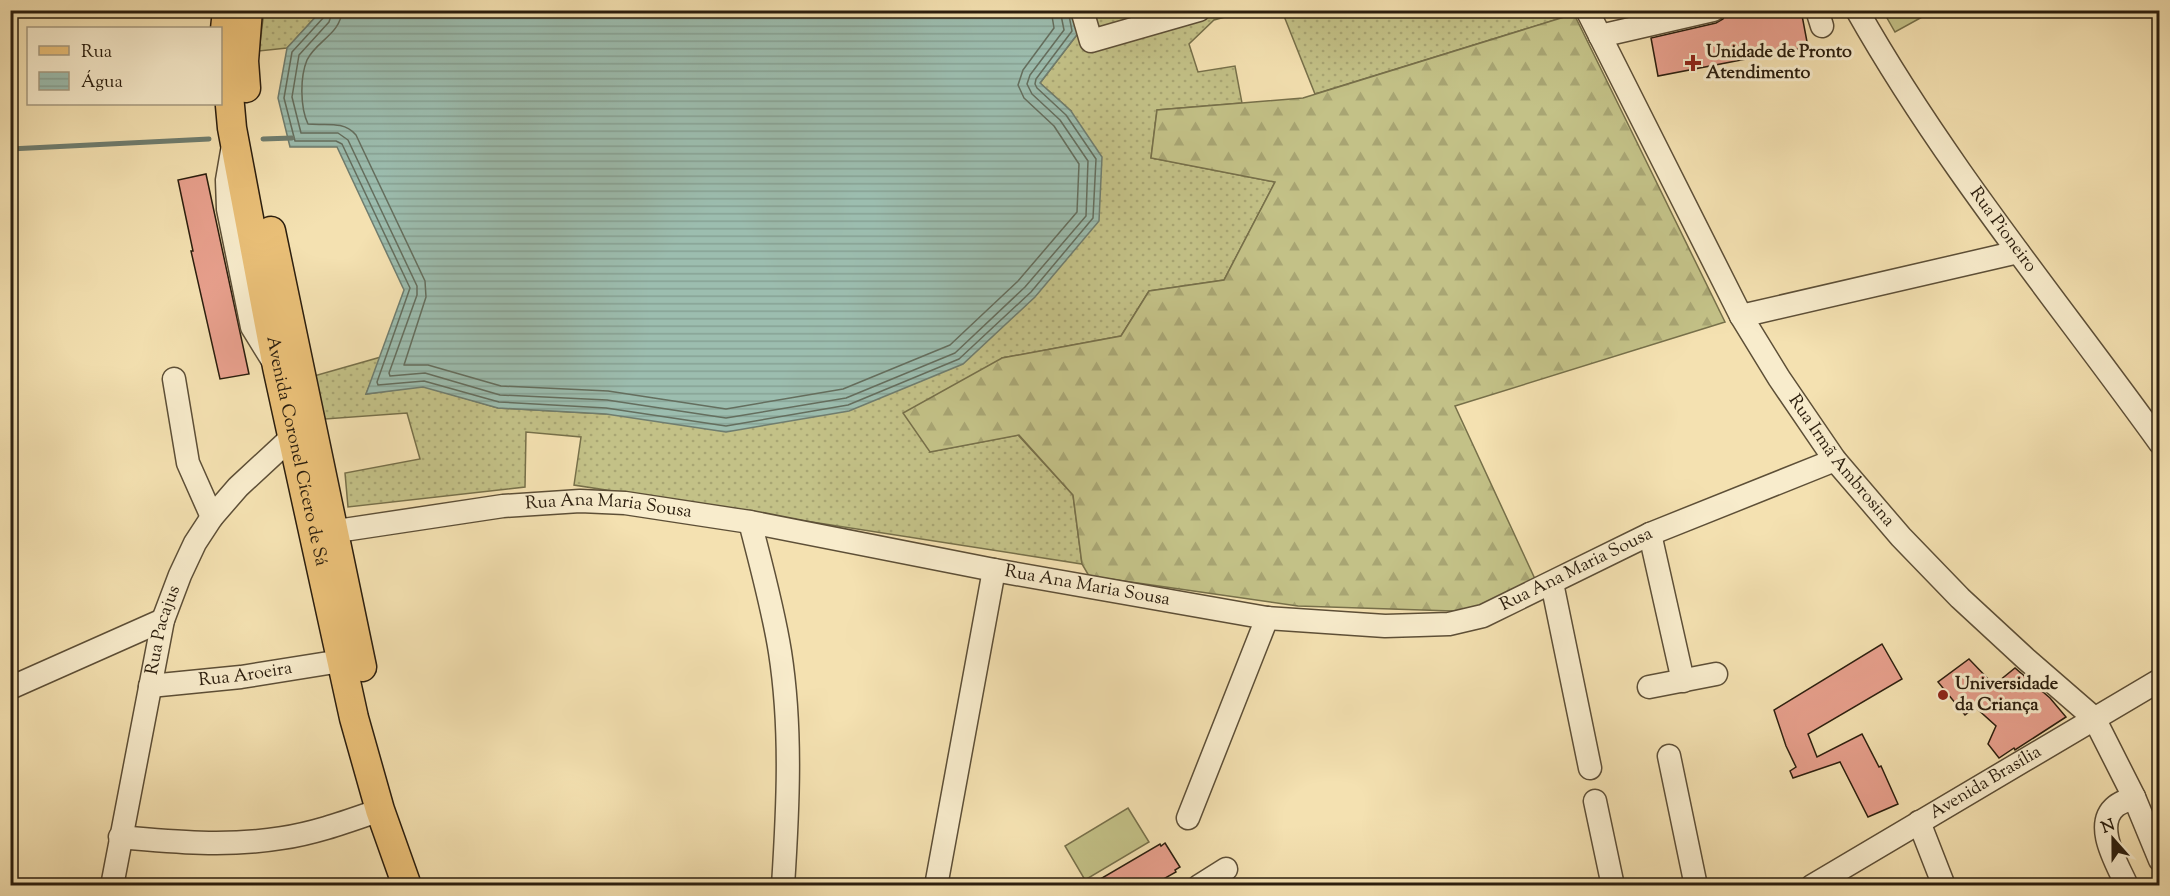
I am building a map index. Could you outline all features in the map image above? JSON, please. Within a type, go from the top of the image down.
[{"type":"main road","name":"Avenida Coronel Cícero de Sá","points":[[227,10],[224,39],[225,66],[234,144],[277,368],[302,432]]},
{"type":"main road","name":"Avenida Coronel Cícero de Sá","points":[[248,10],[244,61],[247,105],[302,432],[323,533],[390,782],[424,885]]},
{"type":"main road","name":"Avenida Coronel Cícero de Sá","points":[[323,533],[341,661],[365,760],[407,885]]},
{"type":"street","points":[[1082,10],[1091,40],[1199,10]]},
{"type":"street","name":"Rua Irmã Ambrosina","points":[[1587,10],[1741,316],[1779,378],[1835,460],[1901,537],[1960,598],[2094,718],[2134,797],[2160,860]]},
{"type":"street","points":[[1600,36],[1713,10]]},
{"type":"street","name":"Rua Pioneiro","points":[[1857,10],[1891,70],[1926,124],[2160,442]]},
{"type":"street","points":[[1741,316],[2018,252]]},
{"type":"street","points":[[174,379],[188,464],[212,517]]},
{"type":"street","name":"Rua Pacajus","points":[[112,885],[163,620],[180,575],[195,543],[212,517],[238,487],[302,432]]},
{"type":"street","name":"Rua Ana Maria Sousa","points":[[323,533],[503,506],[580,501],[625,503],[750,522],[994,570],[1267,618],[1384,626],[1449,624],[1483,616],[1650,534],[1835,460]]},
{"type":"street","points":[[750,522],[771,604],[786,702],[788,803],[783,885]]},
{"type":"street","points":[[1650,534],[1683,681]]},
{"type":"street","points":[[936,885],[994,570]]},
{"type":"street","points":[[1552,583],[1590,768]]},
{"type":"street","points":[[1188,818],[1267,618]]},
{"type":"street","points":[[10,688],[163,620]]},
{"type":"street","name":"Rua Aroeira","points":[[150,686],[241,677],[341,661]]},
{"type":"street","points":[[1649,687],[1716,674]]},
{"type":"street","name":"Avenida Brasília","points":[[1812,885],[2160,680]]},
{"type":"street","points":[[1669,756],[1696,885]]},
{"type":"street","points":[[2127,885],[2108,842],[2106,825],[2111,812],[2117,805],[2134,797]]},
{"type":"street","points":[[1595,801],[1613,885]]},
{"type":"street","points":[[120,837],[196,843],[282,838],[330,827],[380,810]]},
{"type":"street","points":[[1919,822],[1944,885]]},
{"type":"street","points":[[1199,885],[1226,869]]},
{"type":"green space","points":[[1572,10],[1574,14],[1315,94],[1282,11]]},
{"type":"green space","points":[[264,11],[321,11],[287,48],[259,51]]},
{"type":"green space","points":[[1073,11],[1247,11],[1214,20],[1189,44],[1198,72],[1235,66],[1242,103],[1157,110],[1151,158],[1275,182],[1224,280],[1149,291],[1121,336],[1002,358],[930,452],[1018,435],[1073,495],[1082,564],[574,485],[581,437],[526,432],[525,487],[348,507],[345,473],[420,459],[407,413],[325,419],[314,376],[381,357],[366,394],[423,386],[498,408],[606,414],[1071,111],[1040,83],[1079,32]]},
{"type":"green space","points":[[1883,11],[1933,11],[1895,32]]},
{"type":"green space","points":[[1574,14],[1725,322],[1455,406],[1535,579],[1484,612],[1298,606],[1089,576],[1082,564],[1073,495],[1019,435],[930,452],[903,413],[1002,358],[1121,336],[1149,291],[1224,280],[1275,182],[1151,158],[1157,110],[1303,98]]},
{"type":"green space","points":[[1128,808],[1149,842],[1085,880],[1065,846]]},
{"type":"water","points":[[321,11],[1073,11],[1079,32],[1040,83],[1071,111],[1102,157],[1099,221],[1035,297],[963,364],[849,411],[726,432],[606,414],[498,408],[423,387],[366,394],[404,290],[337,147],[290,147],[278,98],[287,48]]},
{"type":"building","points":[[1741,10],[1801,10],[1808,47],[1658,76],[1651,38],[1716,23],[1723,19],[1726,13]]},
{"type":"building","points":[[206,174],[249,374],[220,379],[191,251],[193,251],[178,180]]},
{"type":"building","points":[[1882,644],[1902,679],[1808,734],[1817,757],[1862,734],[1879,767],[1881,766],[1898,804],[1868,817],[1840,762],[1793,778],[1790,771],[1796,767],[1774,710]]},
{"type":"building","points":[[1969,659],[1994,685],[2015,668],[2050,698],[2066,717],[1999,758],[1988,744],[1996,726],[1975,707],[1965,715],[1938,682]]},
{"type":"building","points":[[1165,843],[1180,867],[1175,870],[1176,872],[1153,885],[1090,885],[1160,844],[1161,846]]},
{"type":"waterway","points":[[263,139],[292,138]]},
{"type":"waterway","points":[[10,149],[209,139]]},
{"type":"place","name":"Unidade de Pronto Atendimento","points":[[1693,63]]},
{"type":"place","name":"Universidade da Criança","points":[[1943,695]]}]
